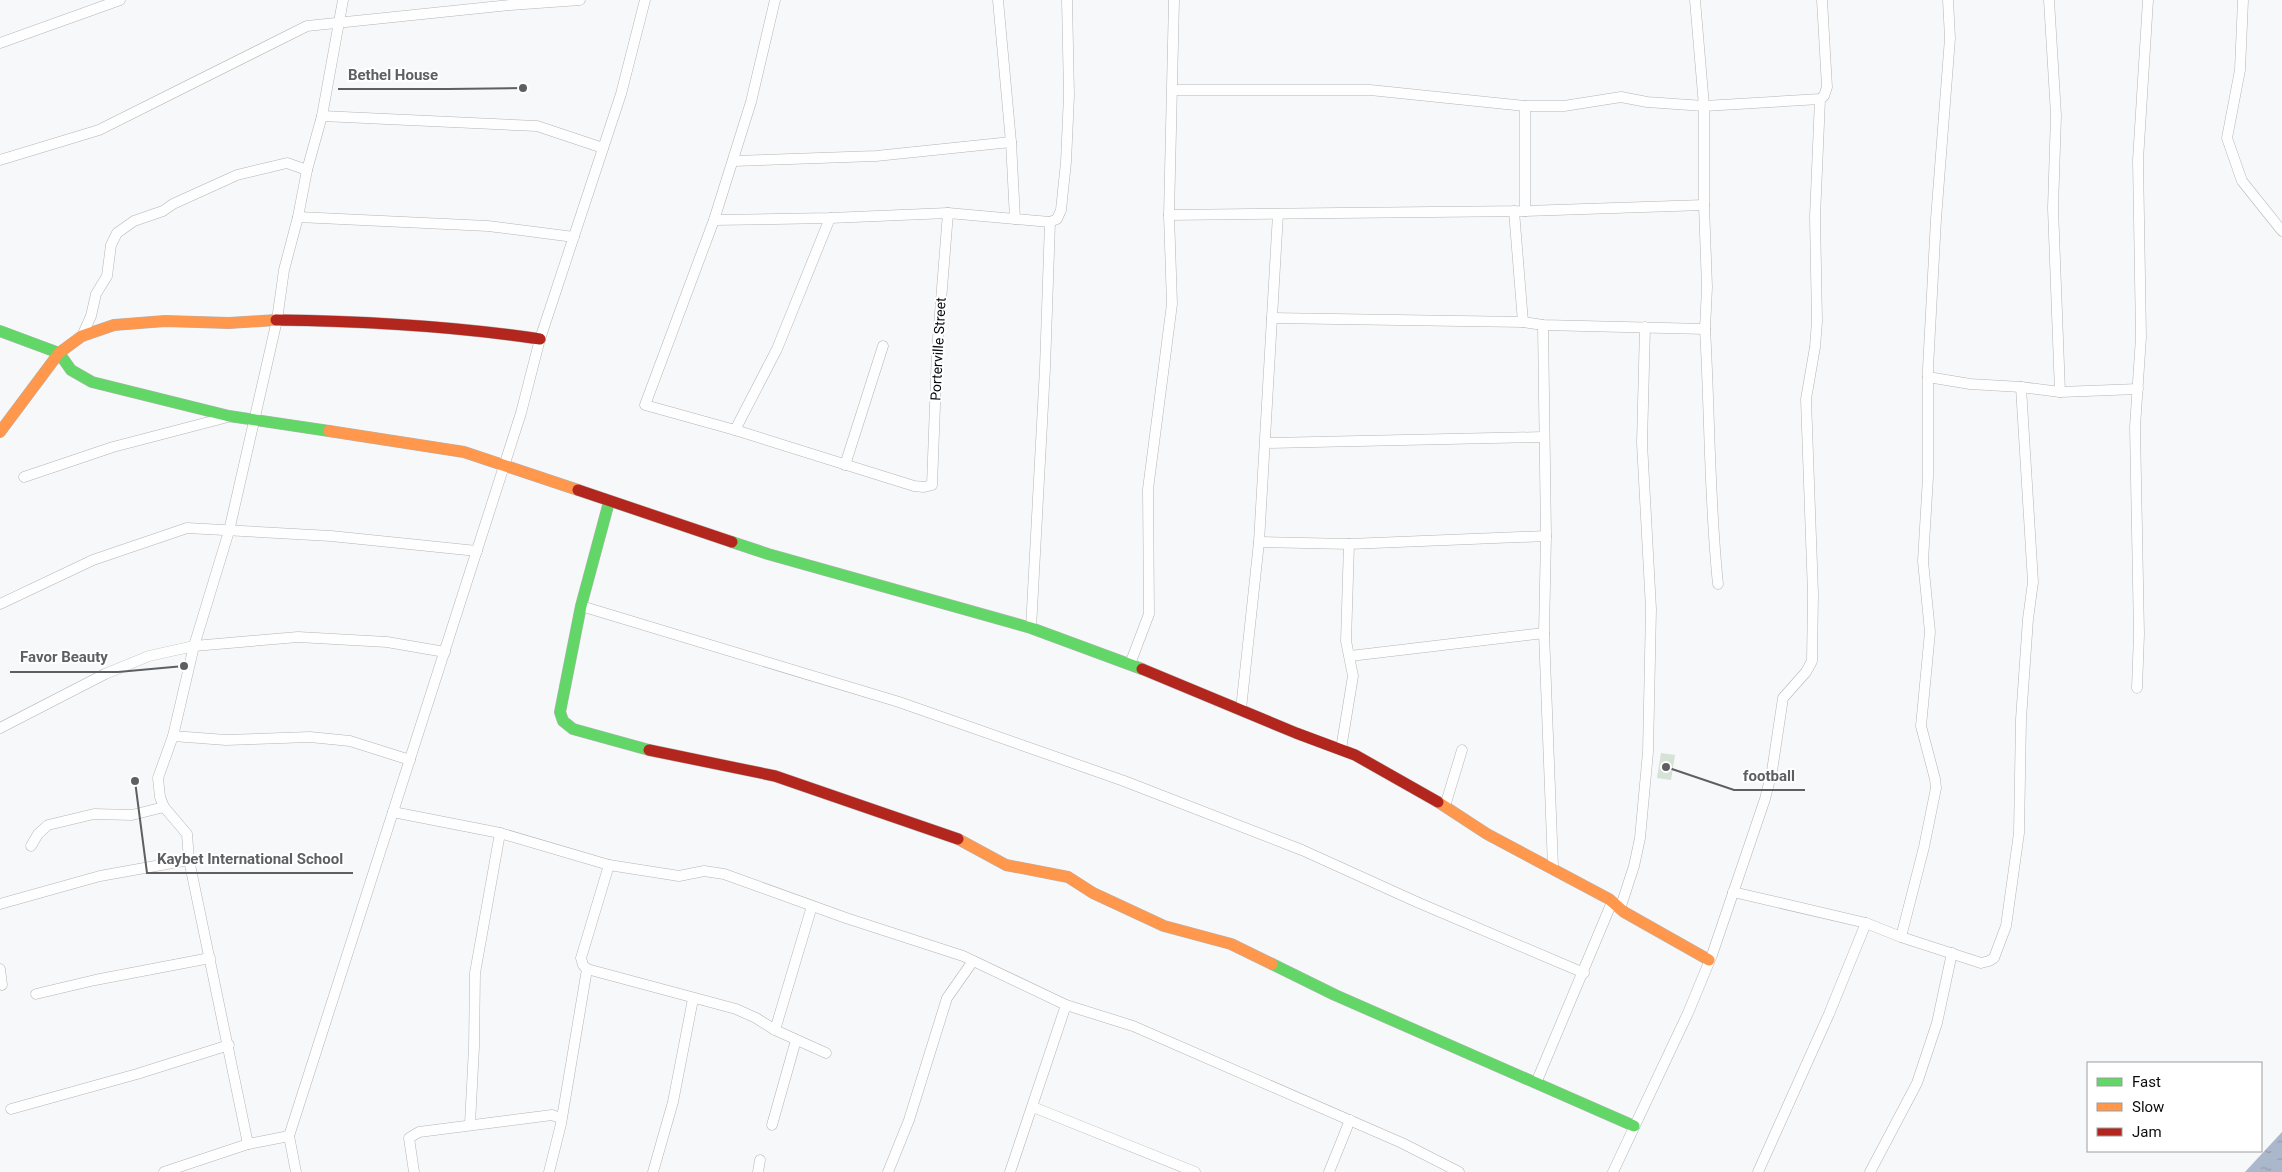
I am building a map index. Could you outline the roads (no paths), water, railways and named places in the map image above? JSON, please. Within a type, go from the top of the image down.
[{"type":"street","points":[[0,43],[120,0]]},
{"type":"street","points":[[248,1144],[188,860],[188,834],[164,807],[160,796],[158,778],[172,736],[194,646],[229,530],[277,320],[284,270],[298,217],[307,170],[322,116],[343,0]]},
{"type":"street","points":[[0,160],[99,130],[307,26],[510,4],[580,0]]},
{"type":"street","points":[[296,1172],[290,1136],[521,413],[540,339],[621,94],[645,0]]},
{"type":"street","points":[[775,0],[751,102],[733,161],[714,220],[645,405],[736,430],[845,465],[883,346]]},
{"type":"street","points":[[998,0],[1012,142],[1015,219]]},
{"type":"street","points":[[714,220],[948,213],[1050,222],[1056,219],[1062,210],[1066,162],[1069,95],[1067,0]]},
{"type":"street","points":[[1130,664],[1149,614],[1148,489],[1172,304],[1169,215],[1174,0]]},
{"type":"street","points":[[1695,0],[1704,106],[1704,205],[1707,287],[1705,329],[1710,419],[1710,496],[1718,584]]},
{"type":"street","points":[[1173,90],[1370,90],[1525,106],[1564,106],[1620,97],[1647,102],[1704,106],[1820,99],[1824,96],[1827,87],[1822,0]]},
{"type":"street","points":[[1901,937],[1924,847],[1936,788],[1921,726],[1930,632],[1923,561],[1928,477],[1928,377],[1936,219],[1950,38],[1948,0]]},
{"type":"street","points":[[2049,0],[2056,115],[2054,208],[2060,392]]},
{"type":"street","points":[[2137,688],[2139,634],[2135,427],[2141,337],[2138,160],[2148,0]]},
{"type":"street","points":[[2242,0],[2240,70],[2227,138],[2242,181],[2282,231]]},
{"type":"street","points":[[1613,1172],[1688,1013],[1709,960],[1768,790],[1784,698],[1806,672],[1812,660],[1813,594],[1806,399],[1817,327],[1815,217],[1820,99]]},
{"type":"street","points":[[1523,322],[1520,211],[1525,106]]},
{"type":"street","points":[[322,116],[537,126],[602,148]]},
{"type":"street","points":[[733,161],[876,156],[1012,142]]},
{"type":"street","points":[[82,336],[91,316],[96,294],[107,276],[111,245],[117,232],[134,221],[163,211],[173,204],[237,176],[287,163],[307,170]]},
{"type":"street","points":[[1169,215],[1520,211],[1704,205]]},
{"type":"street","name":"Porterville Street","points":[[845,465],[914,486],[924,487],[932,485],[937,351],[948,213]]},
{"type":"street","points":[[1241,709],[1259,542],[1278,214]]},
{"type":"street","points":[[298,217],[488,226],[574,237]]},
{"type":"street","points":[[736,430],[777,349],[830,218]]},
{"type":"street","points":[[1031,628],[1050,222]]},
{"type":"street","points":[[1272,318],[1523,322],[1543,325],[1705,329]]},
{"type":"street","points":[[0,432],[59,353],[82,336],[114,325],[165,321],[229,322],[277,320],[401,323],[473,329],[540,339]]},
{"type":"street","points":[[1543,325],[1543,437],[1546,536],[1544,633],[1553,867]]},
{"type":"street","points":[[1536,1083],[1584,973],[1634,866],[1640,838],[1648,752],[1651,609],[1642,443],[1645,327]]},
{"type":"street","points":[[0,331],[59,353],[72,370],[92,382],[229,416],[456,451],[768,554],[1031,628],[1130,664],[1370,762],[1503,843],[1553,867],[1709,960]]},
{"type":"street","points":[[1928,377],[1970,384],[2060,392],[2138,389]]},
{"type":"street","points":[[1734,892],[1866,923],[1901,937],[1981,963],[1989,962],[1994,958],[2006,926],[2017,862],[2021,719],[2028,619],[2033,582],[2021,388]]},
{"type":"street","points":[[24,477],[113,446],[229,416]]},
{"type":"street","points":[[1266,443],[1543,437]]},
{"type":"street","points":[[609,502],[580,606],[560,712],[563,721],[574,729],[653,751],[775,776],[954,837],[1006,865],[1068,877],[1093,893],[1164,926],[1231,944],[1335,995],[1634,1126]]},
{"type":"street","points":[[0,604],[93,560],[171,532],[197,527],[331,536],[477,551]]},
{"type":"street","points":[[1259,542],[1349,544],[1546,536]]},
{"type":"street","points":[[1341,749],[1352,685],[1350,656],[1346,640],[1349,544]]},
{"type":"street","points":[[580,606],[899,702],[1124,781],[1302,850],[1419,903],[1584,973]]},
{"type":"street","points":[[1350,656],[1544,633]]},
{"type":"street","points":[[0,728],[105,674],[149,656],[194,646],[298,636],[387,642],[445,652]]},
{"type":"street","points":[[172,736],[226,740],[310,737],[350,741],[410,760]]},
{"type":"street","points":[[1445,806],[1462,750]]},
{"type":"street","points":[[31,846],[38,834],[48,825],[94,814],[132,815],[164,807]]},
{"type":"street","points":[[393,812],[500,833],[609,865],[679,876],[704,870],[724,874],[973,961],[1066,1005],[1134,1026],[1350,1120],[1453,1171]]},
{"type":"street","points":[[470,1124],[475,973],[500,833]]},
{"type":"street","points":[[0,904],[100,876],[188,860]]},
{"type":"street","points":[[609,865],[582,958],[583,965],[587,969],[736,1009],[756,1018],[775,1030],[826,1053]]},
{"type":"street","points":[[775,1030],[812,906]]},
{"type":"street","points":[[1758,1172],[1830,1014],[1866,923]]},
{"type":"street","points":[[1870,1172],[1917,1083],[1937,1023],[1952,953]]},
{"type":"street","points":[[36,994],[95,980],[210,958]]},
{"type":"street","points":[[888,1172],[910,1120],[947,998],[973,961]]},
{"type":"street","points":[[0,969],[2,985]]},
{"type":"street","points":[[549,1172],[587,969]]},
{"type":"street","points":[[653,1172],[673,1102],[693,999]]},
{"type":"street","points":[[1010,1172],[1066,1005]]},
{"type":"street","points":[[772,1125],[796,1040]]},
{"type":"street","points":[[11,1109],[137,1074],[228,1045]]},
{"type":"street","points":[[1033,1107],[1196,1172]]},
{"type":"street","points":[[414,1172],[409,1141],[412,1135],[470,1124],[552,1115],[560,1118]]},
{"type":"street","points":[[1329,1172],[1350,1120]]},
{"type":"street","points":[[164,1172],[248,1144],[290,1136]]},
{"type":"street","points":[[758,1172],[760,1160]]},
{"type":"water","points":[[2282,1132],[2282,1172],[2245,1172]]},
{"type":"place","name":"Bethel House","points":[[523,88]]},
{"type":"place","name":"Favor Beauty","points":[[184,666]]},
{"type":"place","name":"football","points":[[1666,767]]},
{"type":"place","name":"Kaybet International School","points":[[135,781]]}]
